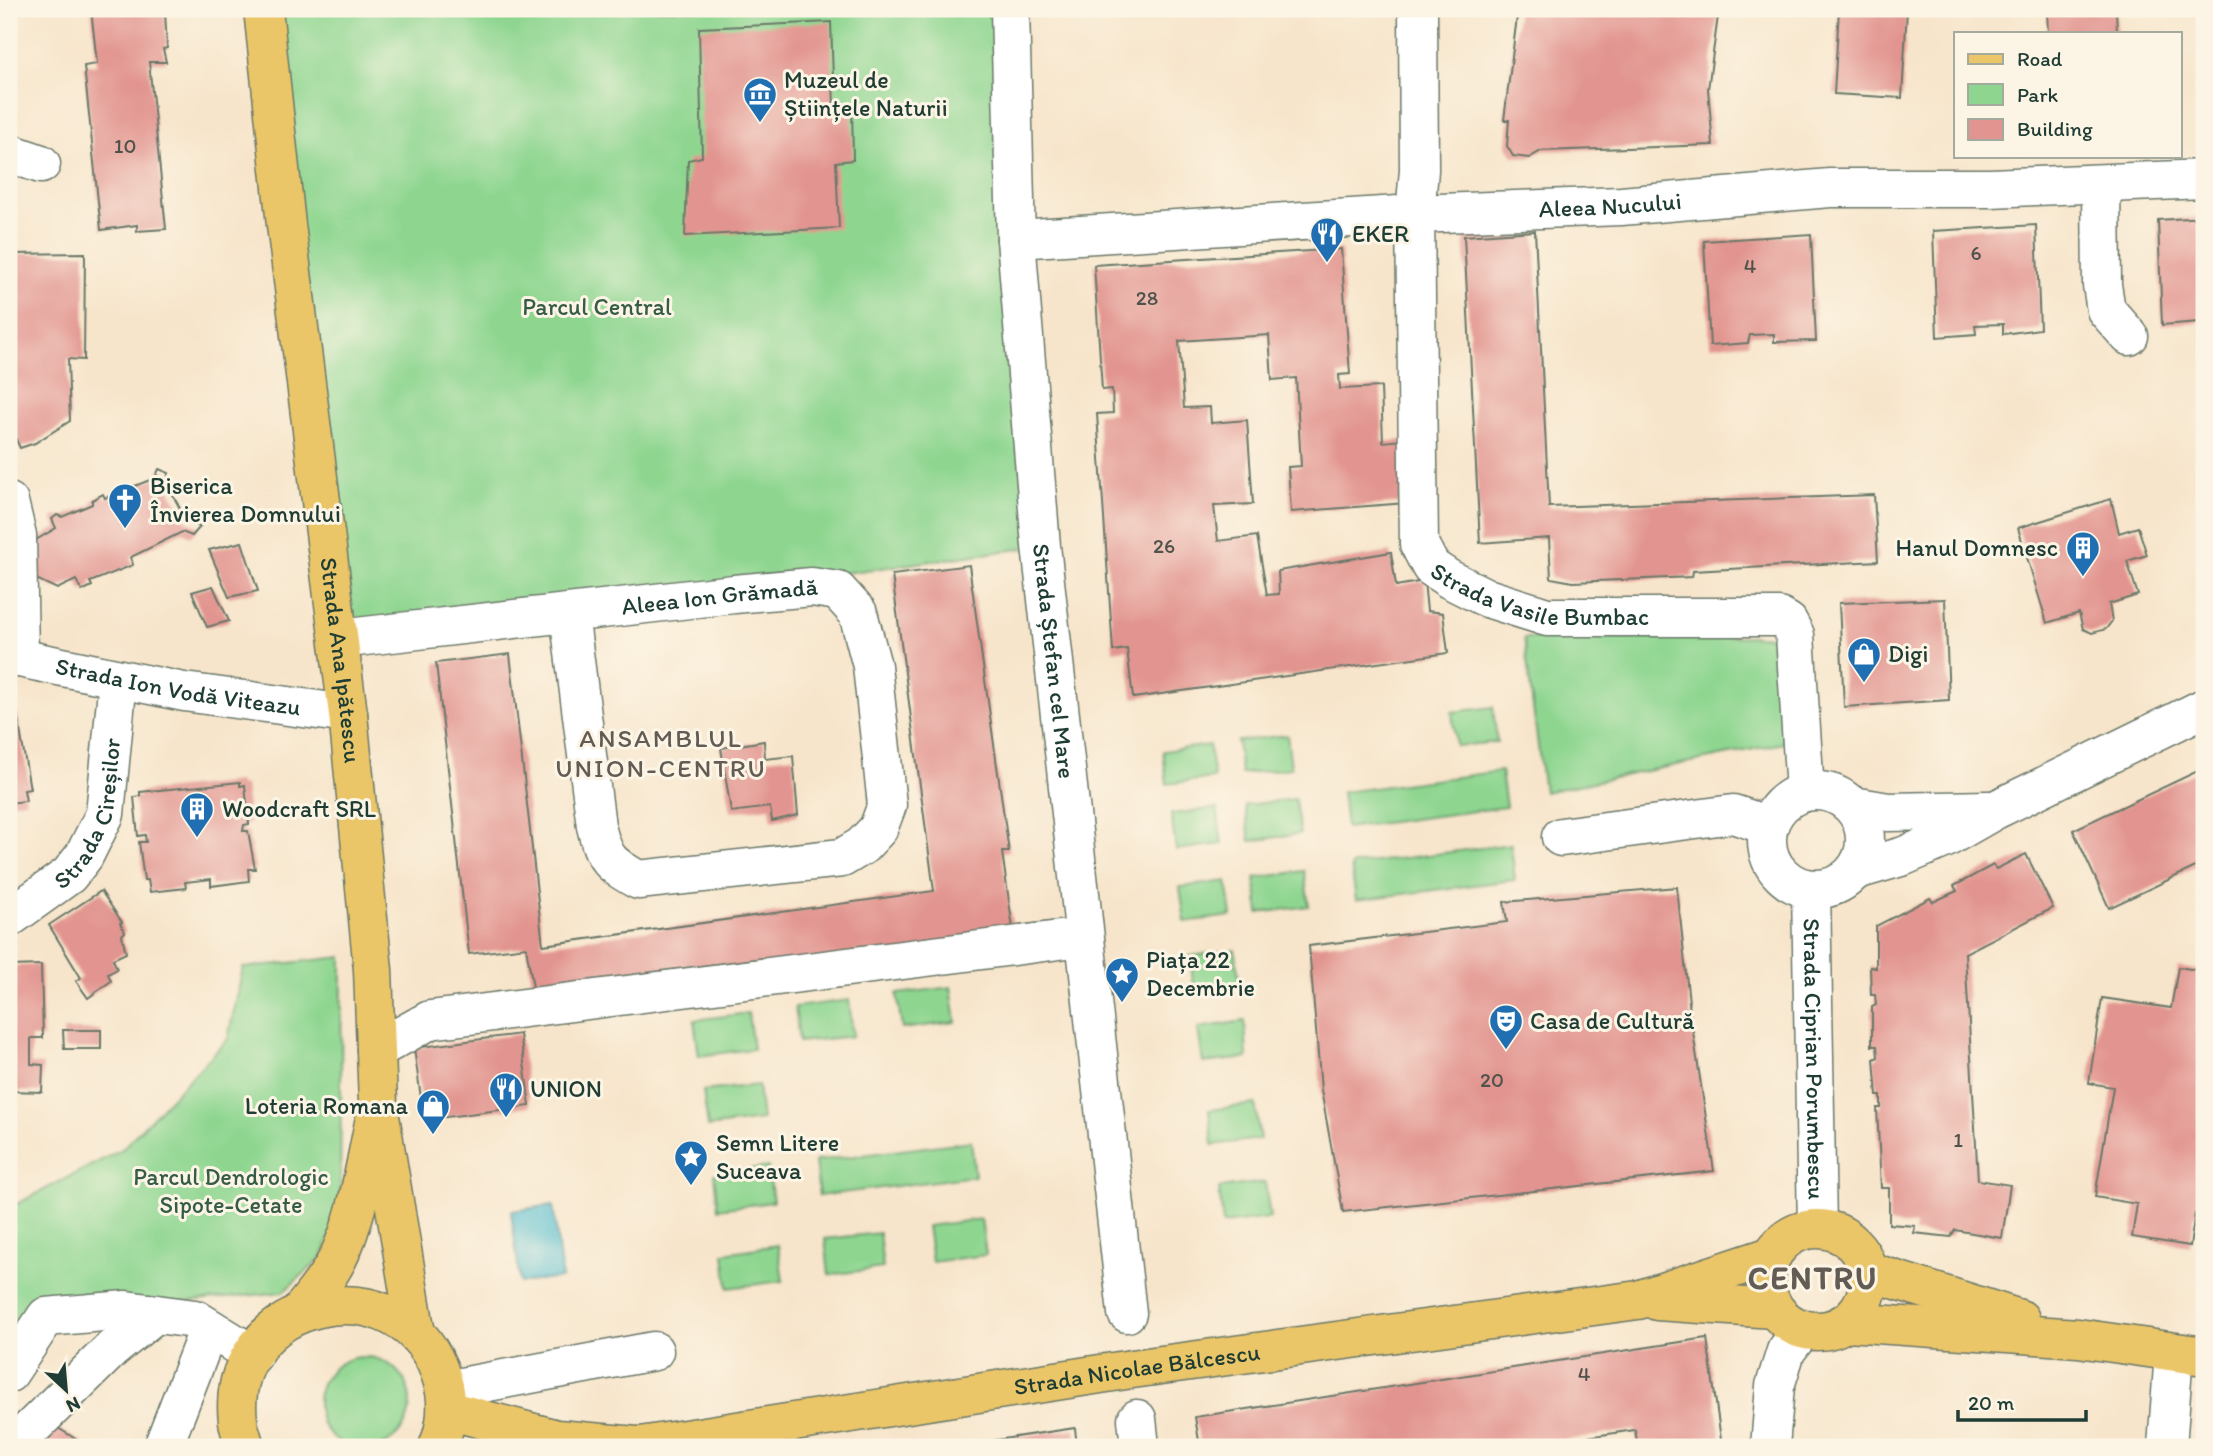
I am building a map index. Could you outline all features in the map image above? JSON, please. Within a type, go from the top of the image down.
[{"type":"main road","name":"Strada Ana Ipătescu","points":[[263,9],[286,225],[348,713],[373,970],[378,1104],[416,1334]]},
{"type":"main road","name":"Strada Ana Ipătescu","points":[[299,1313],[323,1283],[345,1242],[355,1210],[378,1104]]},
{"type":"main road","points":[[1817,1228],[1844,1235],[1856,1245],[1868,1271],[1865,1300],[1857,1312],[1847,1322],[1818,1332],[1788,1319],[1765,1283],[1766,1269],[1779,1244],[1790,1236],[1817,1228]]},
{"type":"main road","name":"Strada Nicolae Bălcescu","points":[[446,1400],[556,1439],[635,1447],[1132,1369],[1638,1300],[1771,1256]]},
{"type":"main road","points":[[1868,1271],[2078,1338]]},
{"type":"main road","name":"Strada Nicolae Bălcescu","points":[[1638,1300],[1788,1319]]},
{"type":"main road","points":[[235,1439],[238,1395],[245,1369],[259,1345],[277,1327],[299,1313],[330,1305],[361,1305],[391,1316],[416,1334],[429,1350],[439,1370],[446,1400],[442,1439],[438,1447]]},
{"type":"main road","points":[[1847,1322],[2078,1338],[2189,1355]]},
{"type":"street","name":"Strada Ștefan cel Mare","points":[[1010,9],[1017,239],[1041,546],[1083,937],[1128,1313]]},
{"type":"street","name":"Strada Vasile Bumbac","points":[[1418,9],[1419,170],[1415,214],[1419,544],[1431,567],[1449,579],[1487,598],[1547,617],[1779,617],[1788,622],[1794,635],[1805,792]]},
{"type":"street","name":"Aleea Nucului","points":[[1017,239],[1415,214],[1621,206],[1830,188],[1990,188],[2204,179]]},
{"type":"street","points":[[2101,184],[2102,285],[2106,310],[2129,336]]},
{"type":"street","points":[[9,502],[17,535],[14,657]]},
{"type":"street","name":"Aleea Ion Grămadă","points":[[339,639],[734,594],[812,587],[838,591],[858,613],[872,666],[887,805],[878,829],[862,846],[842,858],[638,880],[622,871],[603,854],[596,826],[569,613]]},
{"type":"street","name":"Strada Ion Vodă Viteazu","points":[[14,657],[184,692],[348,713]]},
{"type":"street","name":"Strada Cireșilor","points":[[9,919],[69,875],[84,856],[105,814],[118,679]]},
{"type":"street","points":[[1856,870],[1904,856],[1946,838],[1995,810],[2204,708]]},
{"type":"street","points":[[1805,792],[1823,792],[1839,796],[1853,806],[1862,821],[1866,838],[1864,855],[1856,870],[1843,881],[1828,888],[1811,889],[1794,884],[1780,874],[1771,859],[1767,843],[1769,826],[1777,810],[1790,799],[1805,792]]},
{"type":"street","points":[[1853,806],[1888,812],[1995,810]]},
{"type":"street","points":[[1561,837],[1733,814],[1769,826]]},
{"type":"street","name":"Strada Ciprian Porumbescu","points":[[1811,889],[1817,1228]]},
{"type":"street","points":[[376,1050],[430,1020],[1083,937]]},
{"type":"street","points":[[9,1373],[46,1317],[127,1310],[195,1319],[253,1355]]},
{"type":"street","points":[[12,1447],[112,1349],[155,1314]]},
{"type":"street","points":[[1770,1447],[1775,1386],[1786,1351],[1788,1319]]},
{"type":"street","points":[[163,1447],[209,1328]]},
{"type":"street","points":[[446,1400],[654,1351]]},
{"type":"street","points":[[2167,1447],[2189,1355]]},
{"type":"green space","name":"Parcul Central","points":[[264,9],[1018,9],[1041,546],[496,621],[339,639]]},
{"type":"green space","points":[[1776,636],[1784,743],[1544,792],[1524,638]]},
{"type":"green space","points":[[1493,707],[1497,742],[1456,746],[1452,712]]},
{"type":"green space","points":[[1287,735],[1291,768],[1241,774],[1237,741]]},
{"type":"green space","points":[[1209,745],[1214,778],[1167,784],[1163,751]]},
{"type":"green space","points":[[1501,771],[1506,807],[1346,828],[1342,792]]},
{"type":"green space","points":[[1295,799],[1300,834],[1250,841],[1245,805]]},
{"type":"green space","points":[[1217,808],[1222,844],[1176,850],[1171,814]]},
{"type":"green space","points":[[1511,844],[1515,880],[1356,900],[1351,865]]},
{"type":"green space","points":[[1304,871],[1309,906],[1259,913],[1255,878]]},
{"type":"green space","points":[[1227,881],[1232,916],[1185,922],[1180,887]]},
{"type":"green space","points":[[1235,950],[1240,985],[1194,991],[1190,956]]},
{"type":"green space","name":"Parcul Dendrologic Sipote-Cetate","points":[[342,957],[340,1206],[322,1258],[283,1292],[9,1321],[9,1208],[121,1150],[228,1039],[243,968]]},
{"type":"green space","points":[[951,987],[956,1022],[902,1029],[897,994]]},
{"type":"green space","points":[[849,1000],[853,1036],[799,1042],[795,1007]]},
{"type":"green space","points":[[748,1013],[753,1049],[699,1056],[694,1020]]},
{"type":"green space","points":[[1245,1021],[1247,1058],[1203,1063],[1198,1028]]},
{"type":"green space","points":[[758,1085],[762,1120],[708,1127],[703,1091]]},
{"type":"green space","points":[[1255,1104],[1260,1139],[1213,1145],[1209,1110]]},
{"type":"green space","points":[[971,1141],[975,1176],[819,1196],[815,1161]]},
{"type":"green space","points":[[768,1167],[773,1202],[718,1209],[714,1174]]},
{"type":"green space","points":[[1265,1182],[1270,1218],[1223,1224],[1219,1188]]},
{"type":"green space","points":[[981,1219],[986,1255],[932,1262],[927,1226]]},
{"type":"green space","points":[[879,1233],[883,1268],[829,1275],[825,1239]]},
{"type":"green space","points":[[778,1245],[783,1281],[728,1288],[724,1253]]},
{"type":"green space","points":[[355,1357],[373,1357],[390,1364],[403,1377],[410,1394],[410,1412],[403,1429],[390,1442],[373,1449],[355,1449],[338,1442],[325,1429],[318,1412],[318,1394],[325,1377],[338,1364]]},
{"type":"water","points":[[553,1205],[562,1278],[520,1283],[511,1211]]},
{"type":"building","points":[[91,9],[160,9],[165,12],[167,48],[163,49],[166,62],[149,62],[166,229],[137,231],[137,225],[101,230],[84,66],[97,64]]},
{"type":"building","points":[[1518,9],[1719,9],[1708,89],[1713,145],[1541,151],[1529,158],[1513,156],[1507,146],[1509,120],[1504,120]]},
{"type":"building","points":[[1839,9],[1907,9],[1902,98],[1834,94]]},
{"type":"building","points":[[2047,9],[2116,9],[2117,32],[2048,32]]},
{"type":"building","points":[[831,22],[834,107],[852,105],[853,160],[836,162],[839,228],[685,236],[688,160],[702,157],[699,28]]},
{"type":"building","points":[[2204,217],[2204,313],[2200,313],[2199,322],[2162,325],[2158,220]]},
{"type":"building","points":[[2036,225],[2040,329],[2003,334],[2003,324],[1975,325],[1976,334],[1937,337],[1933,231]]},
{"type":"building","points":[[1535,231],[1549,507],[1874,495],[1878,561],[1693,571],[1692,577],[1573,582],[1551,578],[1549,538],[1480,543],[1464,236]]},
{"type":"building","points":[[1811,234],[1816,341],[1774,342],[1774,334],[1750,335],[1748,343],[1710,346],[1704,241]]},
{"type":"building","points":[[1341,249],[1350,374],[1339,375],[1340,389],[1381,387],[1383,442],[1402,440],[1406,503],[1291,512],[1288,467],[1301,466],[1296,378],[1272,380],[1269,335],[1179,341],[1184,408],[1210,407],[1211,423],[1247,420],[1253,504],[1214,506],[1218,541],[1257,536],[1267,595],[1279,594],[1278,571],[1391,552],[1396,586],[1424,581],[1427,611],[1443,613],[1448,653],[1133,698],[1127,649],[1113,651],[1097,414],[1113,413],[1112,389],[1102,390],[1094,265]]},
{"type":"building","points":[[85,253],[84,360],[68,359],[70,421],[35,443],[20,448],[9,425],[9,254]]},
{"type":"building","name":"Biserica Învierea Domnului","points":[[159,469],[169,473],[166,482],[186,520],[200,527],[192,536],[182,532],[131,557],[133,565],[90,582],[92,586],[82,591],[76,580],[57,589],[34,578],[36,540],[56,528],[52,519],[92,504],[92,500],[103,494],[105,498],[155,478]]},
{"type":"building","name":"Hanul Domnesc","points":[[2111,499],[2119,533],[2138,527],[2147,555],[2127,561],[2138,595],[2109,604],[2112,621],[2106,629],[2092,633],[2083,629],[2079,613],[2047,623],[2018,528]]},
{"type":"building","points":[[242,542],[258,591],[229,597],[209,550]]},
{"type":"building","points":[[969,565],[1009,852],[1002,852],[1017,958],[539,1022],[526,947],[469,954],[436,663],[510,654],[543,945],[934,891],[892,575]]},
{"type":"building","points":[[213,586],[229,621],[207,627],[192,592]]},
{"type":"building","points":[[1945,599],[1949,700],[1844,707],[1839,603]]},
{"type":"building","points":[[9,698],[12,707],[16,706],[30,789],[24,790],[26,801],[9,803]]},
{"type":"building","points":[[764,741],[765,759],[793,756],[798,815],[772,821],[770,807],[731,812],[721,748]]},
{"type":"building","points":[[2204,768],[2204,863],[2109,908],[2073,830]]},
{"type":"building","name":"Woodcraft SRL","points":[[240,782],[240,786],[245,785],[249,824],[244,825],[243,831],[248,831],[255,869],[248,869],[249,881],[211,886],[211,879],[185,882],[186,888],[150,892],[148,880],[144,880],[139,842],[146,842],[145,835],[138,836],[134,797],[140,796],[140,792]]},
{"type":"building","points":[[2026,854],[2053,908],[1965,953],[1978,1180],[2010,1185],[2002,1238],[1955,1230],[1951,1237],[1914,1233],[1915,1226],[1889,1224],[1889,1188],[1881,1188],[1877,1108],[1881,1108],[1881,1096],[1877,1096],[1874,1059],[1878,1057],[1877,1046],[1872,1046],[1872,1007],[1876,1005],[1875,995],[1871,995],[1870,967],[1876,968],[1876,926],[1930,898],[1933,902],[1957,891],[1954,886],[1993,865],[1996,869]]},
{"type":"building","name":"Casa de Cultură","points":[[1677,887],[1690,1012],[1714,1171],[1343,1212],[1321,1090],[1309,946],[1507,922],[1504,902]]},
{"type":"building","points":[[101,891],[122,922],[120,923],[125,932],[122,935],[126,953],[113,959],[117,969],[108,974],[111,981],[88,998],[76,981],[81,978],[49,925]]},
{"type":"building","points":[[41,965],[43,1038],[31,1038],[31,1064],[43,1065],[42,1092],[9,1091],[9,966]]},
{"type":"building","points":[[2178,967],[2204,971],[2204,1216],[2195,1214],[2190,1246],[2132,1237],[2137,1204],[2095,1197],[2113,1087],[2089,1083],[2102,998],[2171,1008]]},
{"type":"building","points":[[63,1030],[101,1030],[101,1049],[64,1049]]},
{"type":"building","points":[[520,1034],[530,1106],[424,1120],[414,1048]]},
{"type":"building","points":[[1707,1338],[1722,1447],[1638,1447],[1635,1430],[1520,1447],[1200,1447],[1195,1417]]},
{"type":"building","points":[[53,1425],[89,1447],[39,1447]]},
{"type":"building","points":[[1075,1428],[1077,1447],[956,1446]]},
{"type":"place","name":"Muzeul de Științele Naturii","points":[[760,124]]},
{"type":"place","name":"EKER","points":[[1327,264]]},
{"type":"place","name":"Biserica Învierea Domnului","points":[[125,530]]},
{"type":"place","name":"Hanul Domnesc","points":[[2083,578]]},
{"type":"place","name":"Digi","points":[[1864,684]]},
{"type":"place","name":"Woodcraft SRL","points":[[197,839]]},
{"type":"place","name":"Piața 22 Decembrie","points":[[1122,1004]]},
{"type":"place","name":"Casa de Cultură","points":[[1506,1051]]},
{"type":"place","name":"UNION","points":[[506,1119]]},
{"type":"place","name":"Loteria Romana","points":[[433,1136]]},
{"type":"place","name":"Semn Litere Suceava","points":[[691,1187]]},
{"type":"district","name":"ANSAMBLUL UNION-CENTRU","points":[[661,753]]},
{"type":"district","name":"CENTRU","points":[[1813,1278]]}]
